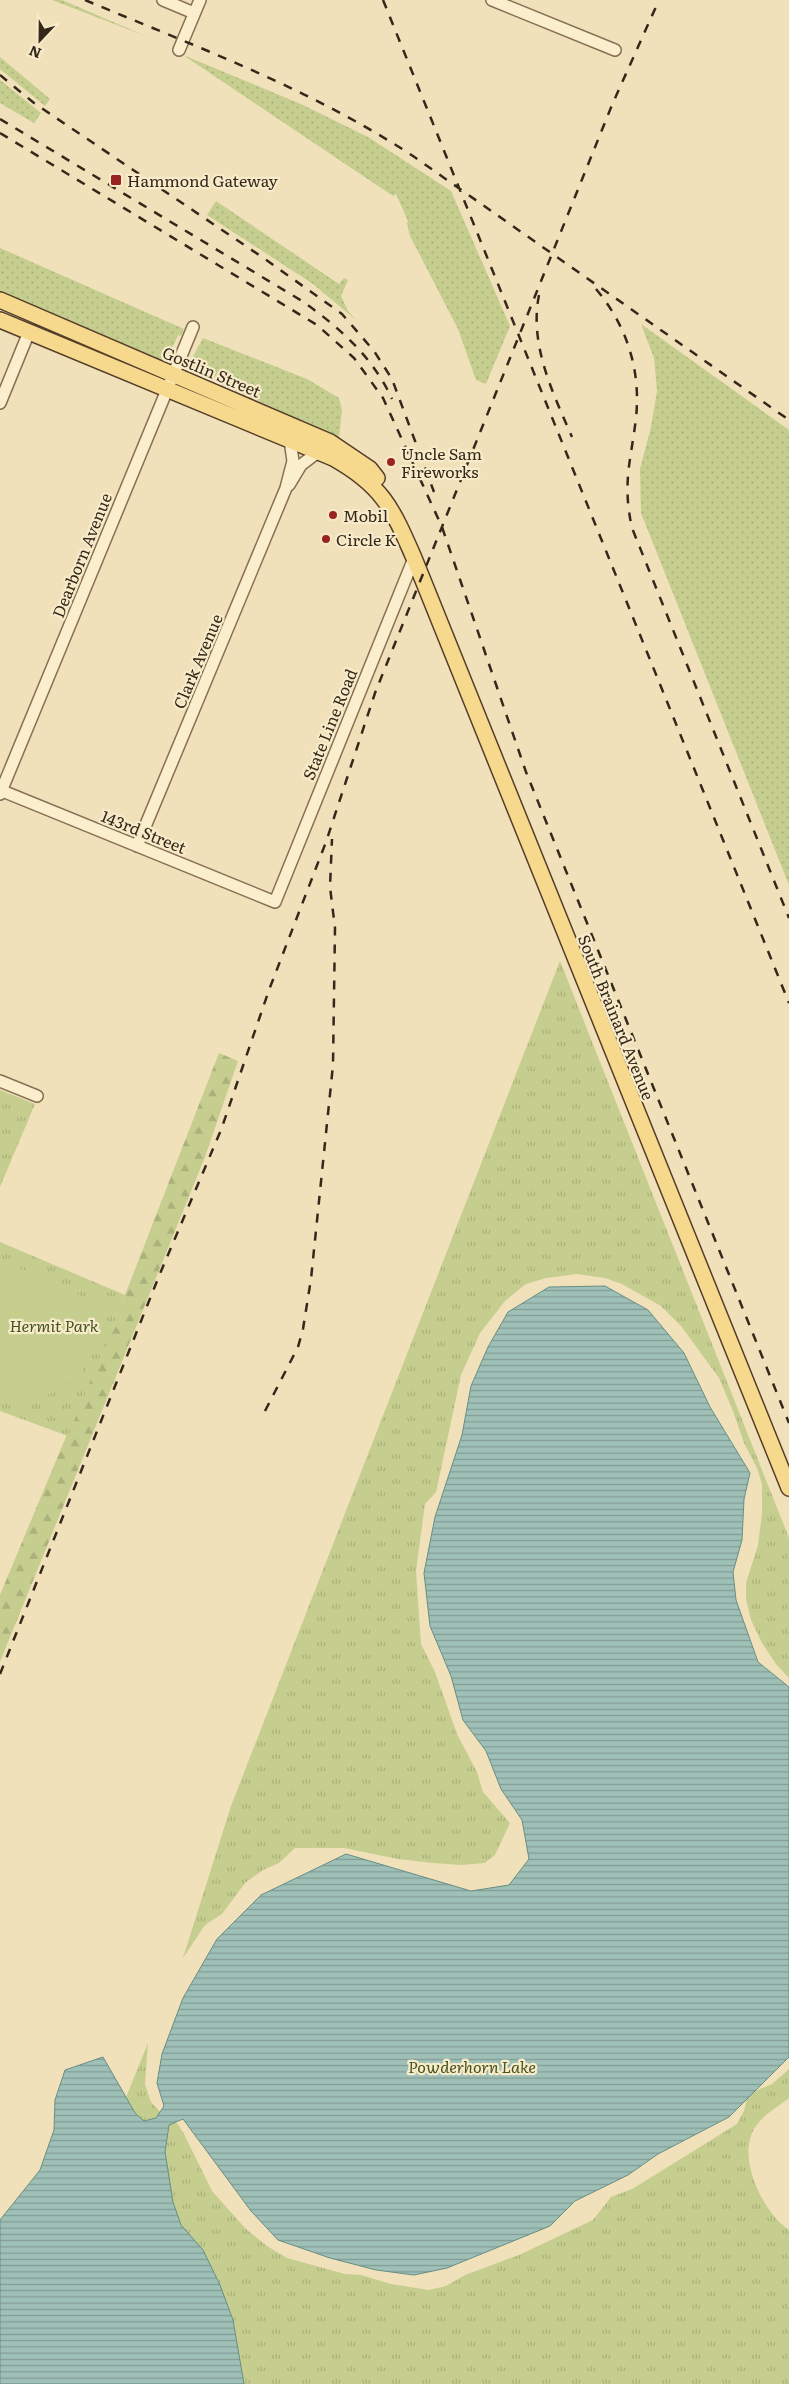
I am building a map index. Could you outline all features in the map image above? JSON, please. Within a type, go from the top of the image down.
[{"type":"main road","name":"Gostlin Street","points":[[0,300],[174,373],[341,447],[370,469],[380,482],[387,502],[414,558]]},
{"type":"main road","name":"Gostlin Street","points":[[0,320],[318,452],[363,476],[387,502]]},
{"type":"main road","name":"South Brainard Avenue","points":[[414,558],[789,1488]]},
{"type":"street","points":[[163,0],[194,13]]},
{"type":"street","points":[[179,50],[200,0]]},
{"type":"street","points":[[492,0],[615,50]]},
{"type":"street","name":"Dearborn Avenue","points":[[0,792],[193,327]]},
{"type":"street","points":[[0,404],[30,332]]},
{"type":"street","name":"Clark Avenue","points":[[137,846],[286,488],[293,462],[290,440]]},
{"type":"street","name":"Clark Avenue","points":[[286,488],[301,465],[318,452]]},
{"type":"street","name":"State Line Road","points":[[275,902],[414,558]]},
{"type":"street","name":"143rd Street","points":[[0,792],[275,902]]},
{"type":"street","points":[[0,1081],[37,1096]]},
{"type":"green space","points":[[52,0],[62,0],[148,37]]},
{"type":"green space","points":[[183,55],[301,104],[368,137],[451,191],[510,326],[486,384],[476,380],[458,329],[410,236],[408,221],[396,194],[393,196]]},
{"type":"green space","points":[[0,57],[50,99],[45,106],[0,69]]},
{"type":"green space","points":[[0,80],[41,113],[34,123],[0,103]]},
{"type":"green space","points":[[216,201],[339,284],[344,278],[348,280],[341,296],[348,311],[356,320],[313,284],[207,215]]},
{"type":"green space","points":[[0,248],[184,329],[181,336],[178,335],[167,360],[157,360],[0,292]]},
{"type":"green space","points":[[641,324],[789,430],[789,885],[641,513],[640,469],[651,427],[657,391],[654,358]]},
{"type":"green space","points":[[203,338],[307,379],[339,398],[342,410],[339,438],[196,372],[190,362]]},
{"type":"green space","points":[[560,961],[789,1538],[789,1678],[776,1664],[762,1643],[751,1620],[746,1599],[746,1583],[758,1545],[762,1514],[762,1484],[719,1378],[681,1326],[661,1306],[622,1284],[605,1278],[577,1274],[546,1278],[526,1284],[505,1301],[480,1333],[461,1375],[436,1492],[425,1504],[416,1571],[421,1644],[435,1672],[457,1734],[477,1772],[483,1792],[510,1823],[495,1855],[485,1863],[461,1865],[398,1859],[344,1848],[295,1848],[279,1863],[263,1870],[245,1883],[222,1914],[205,1925],[183,1958],[231,1806]]},
{"type":"green space","points":[[219,1053],[238,1061],[205,1157],[0,1662],[0,1595],[125,1295]]},
{"type":"green space","points":[[0,1090],[35,1104],[0,1187]]},
{"type":"green space","name":"Hermit Park","points":[[0,1242],[125,1295],[68,1436],[0,1411]]},
{"type":"green space","name":"Hermit Park","points":[[0,1259],[110,1309],[95,1350],[85,1368],[65,1386],[40,1397],[14,1401],[0,1399]]},
{"type":"green space","points":[[148,2043],[145,2084],[151,2102],[164,2116],[177,2123],[212,2191],[246,2229],[267,2246],[287,2258],[345,2274],[361,2275],[391,2284],[429,2290],[446,2286],[465,2275],[519,2255],[593,2220],[611,2197],[632,2189],[737,2124],[744,2111],[748,2094],[772,2084],[789,2069],[789,2098],[768,2113],[755,2127],[749,2145],[749,2158],[751,2172],[763,2200],[771,2212],[789,2230],[789,2384],[2,2384],[54,2275]]},
{"type":"water","name":"Powderhorn Lake","points":[[605,1286],[648,1310],[684,1353],[710,1407],[750,1473],[744,1499],[742,1540],[733,1572],[736,1600],[758,1662],[789,1687],[789,2057],[729,2117],[658,2154],[628,2175],[575,2201],[550,2226],[447,2268],[414,2275],[376,2270],[330,2258],[278,2240],[251,2211],[183,2119],[169,2125],[165,2152],[173,2202],[181,2225],[203,2250],[220,2285],[233,2320],[244,2384],[0,2384],[0,2220],[40,2170],[54,2130],[55,2100],[65,2070],[103,2057],[135,2113],[144,2121],[156,2118],[164,2106],[157,2083],[162,2054],[183,1998],[217,1939],[261,1895],[346,1854],[471,1891],[509,1885],[529,1859],[522,1820],[501,1789],[486,1751],[463,1720],[451,1676],[430,1626],[424,1573],[435,1517],[462,1435],[471,1386],[488,1347],[508,1312],[549,1287]]},
{"type":"railway","points":[[85,0],[253,70],[374,132],[413,156],[789,420]]},
{"type":"railway","points":[[383,0],[789,1003]]},
{"type":"railway","points":[[0,1674],[159,1276],[221,1130],[269,990],[326,842],[375,693],[612,105],[659,0]]},
{"type":"railway","points":[[0,75],[34,103],[265,259],[342,314],[374,351],[392,379],[434,492]]},
{"type":"railway","points":[[0,119],[302,301],[329,321],[354,344],[375,370],[392,399]]},
{"type":"railway","points":[[0,133],[317,325],[354,358],[383,398],[442,527],[526,772],[789,1423]]},
{"type":"railway","points":[[596,289],[607,303],[624,333],[634,366],[637,400],[628,484],[629,512],[632,528],[789,918]]},
{"type":"railway","points":[[539,295],[537,332],[540,350],[557,403],[572,437]]},
{"type":"railway","points":[[265,1411],[298,1347],[303,1329],[311,1279],[333,1065],[335,928],[330,887],[332,839]]},
{"type":"place","name":"Hammond Gateway","points":[[116,180]]},
{"type":"place","name":"Uncle Sam Fireworks","points":[[391,462]]},
{"type":"place","name":"Mobil","points":[[333,515]]},
{"type":"place","name":"Circle K","points":[[326,539]]}]
